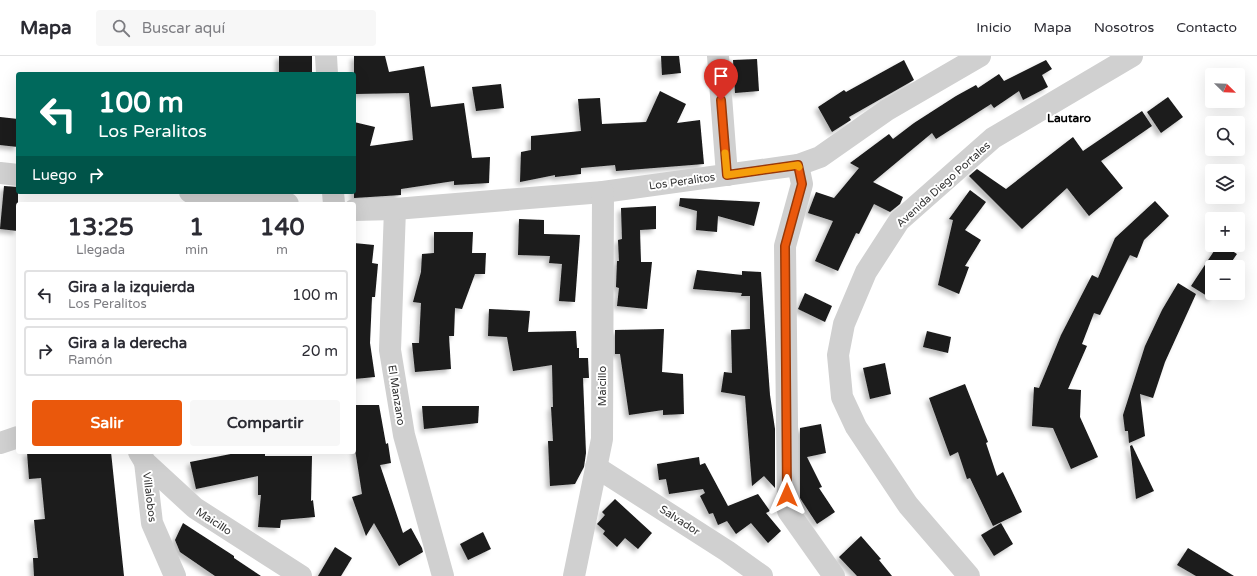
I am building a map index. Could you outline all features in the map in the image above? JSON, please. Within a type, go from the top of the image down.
[{"type":"street","points":[[326,56],[327,72]]},
{"type":"street","points":[[718,56],[727,175]]},
{"type":"street","name":"Los Peralitos","points":[[356,210],[395,209],[603,192],[798,165],[820,157],[887,110],[980,56]]},
{"type":"street","name":"Avenida Diego Portales","points":[[969,576],[908,505],[856,427],[842,397],[838,355],[844,324],[866,272],[899,221],[993,138],[1132,56]]},
{"type":"street","points":[[798,165],[802,184],[785,246],[788,511],[834,576]]},
{"type":"street","points":[[0,173],[16,175]]},
{"type":"street","name":"Maicillo","points":[[574,576],[602,439],[603,192]]},
{"type":"street","points":[[206,194],[272,202]]},
{"type":"street","name":"El Manzano","points":[[395,209],[390,350],[404,435],[444,576]]},
{"type":"street","points":[[0,443],[16,438]]},
{"type":"street","name":"Maicillo","points":[[142,457],[194,508],[301,576]]},
{"type":"street","name":"Villalobos","points":[[142,457],[152,523],[175,576]]},
{"type":"street","name":"Salvador","points":[[596,467],[727,551],[762,576]]},
{"type":"building","points":[[279,56],[312,56],[312,72],[279,72]]},
{"type":"building","points":[[354,56],[385,56],[389,72],[424,66],[431,107],[464,103],[472,158],[490,157],[489,183],[454,185],[454,181],[401,189],[401,195],[354,198],[354,194],[356,194],[356,122],[375,127],[370,146],[413,140],[409,93],[356,94],[356,72],[354,72]]},
{"type":"building","points":[[661,56],[679,56],[681,73],[662,75]]},
{"type":"building","points":[[757,59],[759,91],[735,93],[733,60]]},
{"type":"building","points":[[904,60],[914,80],[849,117],[851,120],[832,132],[818,107],[844,90],[846,92]]},
{"type":"building","points":[[1046,60],[1052,69],[1042,75],[1048,87],[1023,100],[1019,91],[994,108],[991,104],[936,139],[932,133],[873,182],[903,197],[900,204],[890,212],[874,204],[859,234],[856,233],[838,271],[815,261],[833,221],[808,213],[816,192],[834,198],[859,168],[850,163],[889,134],[893,139],[914,123],[956,96],[976,85],[978,88],[999,74],[1004,81]]},
{"type":"building","points":[[501,84],[504,108],[476,111],[472,87]]},
{"type":"building","points":[[660,91],[686,104],[677,123],[700,120],[704,164],[616,171],[615,165],[581,168],[581,174],[555,177],[555,175],[520,182],[521,152],[531,150],[531,136],[581,131],[578,99],[600,98],[602,124],[646,122]]},
{"type":"building","points":[[1168,97],[1183,117],[1161,133],[1147,112]]},
{"type":"building","points":[[1142,111],[1152,126],[1101,161],[1123,188],[1089,216],[1067,188],[1022,229],[969,176],[977,169],[1006,189],[1073,137],[1083,151]]},
{"type":"building","points":[[0,117],[16,119],[16,147],[0,145]]},
{"type":"building","points":[[4,186],[16,187],[18,202],[16,202],[16,231],[0,229]]},
{"type":"building","points":[[970,190],[986,202],[965,230],[981,240],[965,266],[969,267],[959,294],[938,285],[953,220],[949,219]]},
{"type":"building","points":[[680,198],[760,202],[754,226],[718,216],[717,232],[696,230],[697,211],[679,206]]},
{"type":"building","points":[[1155,201],[1169,216],[1144,240],[1137,258],[1130,255],[1100,315],[1094,313],[1082,344],[1087,346],[1068,389],[1081,390],[1080,417],[1098,457],[1071,469],[1053,428],[1032,426],[1034,387],[1039,388],[1061,335],[1092,275],[1098,278],[1115,238]]},
{"type":"building","points":[[656,206],[656,229],[640,230],[641,262],[652,262],[647,309],[617,306],[619,288],[616,287],[617,261],[619,261],[618,240],[622,239],[621,208]]},
{"type":"building","points":[[519,219],[544,220],[544,234],[580,235],[575,302],[559,301],[562,264],[549,263],[550,256],[518,255]]},
{"type":"building","points":[[434,232],[473,232],[472,253],[486,253],[485,274],[475,274],[462,309],[455,308],[454,336],[449,336],[451,369],[415,372],[412,343],[419,343],[421,303],[413,302],[421,272],[422,254],[434,253]]},
{"type":"building","points":[[356,243],[374,245],[372,263],[378,264],[375,297],[372,297],[370,343],[375,377],[356,379]]},
{"type":"building","points":[[1213,252],[1234,252],[1237,254],[1233,260],[1208,260]]},
{"type":"building","points":[[1205,265],[1205,295],[1191,286]]},
{"type":"building","points":[[697,270],[742,275],[742,271],[761,272],[770,395],[775,429],[775,488],[764,476],[752,486],[745,396],[721,392],[724,372],[732,373],[731,330],[750,329],[750,296],[741,296],[742,293],[693,289]]},
{"type":"building","points":[[1178,283],[1196,294],[1165,362],[1153,398],[1140,394],[1145,436],[1129,443],[1128,431],[1125,431],[1123,415],[1145,346],[1162,310]]},
{"type":"building","points":[[805,293],[832,306],[825,322],[798,309]]},
{"type":"building","points":[[489,309],[530,311],[528,332],[576,331],[579,358],[588,358],[589,378],[583,378],[586,453],[584,467],[575,484],[550,486],[548,441],[553,441],[551,407],[553,407],[552,365],[513,371],[507,337],[488,336]]},
{"type":"building","points":[[664,329],[662,372],[683,374],[684,414],[663,415],[663,410],[629,415],[620,354],[615,354],[615,330]]},
{"type":"building","points":[[927,331],[951,337],[948,353],[923,347]]},
{"type":"building","points":[[885,363],[891,394],[870,399],[863,368]]},
{"type":"building","points":[[965,384],[988,442],[986,443],[997,476],[1003,472],[1022,512],[993,526],[970,478],[967,479],[958,452],[950,456],[929,398]]},
{"type":"building","points":[[356,405],[379,405],[391,463],[380,465],[403,533],[411,528],[423,552],[399,566],[374,523],[366,536],[352,497],[362,494],[356,454]]},
{"type":"building","points":[[422,406],[479,406],[478,423],[424,429]]},
{"type":"building","points":[[821,424],[826,453],[807,457],[822,487],[819,488],[835,512],[817,524],[800,498],[800,428]]},
{"type":"building","points":[[1132,445],[1154,491],[1136,499],[1130,446]]},
{"type":"building","points":[[27,454],[111,454],[124,576],[34,576],[33,558],[38,558],[34,520],[45,519],[41,478],[29,479]]},
{"type":"building","points":[[231,454],[312,456],[311,501],[313,500],[315,517],[281,520],[280,528],[258,527],[261,495],[258,495],[258,476],[196,489],[190,462]]},
{"type":"building","points":[[699,457],[700,465],[705,463],[728,506],[758,494],[770,511],[766,513],[781,531],[768,543],[751,523],[736,534],[727,521],[718,525],[713,513],[709,514],[700,496],[705,493],[703,489],[669,494],[666,479],[659,480],[657,464]]},
{"type":"building","points":[[615,499],[652,533],[638,549],[625,538],[617,547],[603,534],[605,531],[597,524],[605,515],[602,512]]},
{"type":"building","points":[[183,523],[234,556],[234,558],[261,576],[215,576],[180,552],[175,540]]},
{"type":"building","points":[[1001,523],[1013,544],[994,556],[981,535]]},
{"type":"building","points":[[483,532],[491,549],[468,560],[460,544]]},
{"type":"building","points":[[861,536],[881,559],[879,560],[892,576],[857,576],[839,557]]},
{"type":"building","points":[[335,547],[352,558],[341,576],[318,576]]},
{"type":"building","points":[[1188,548],[1234,576],[1196,576],[1177,565]]},
{"type":"slow traffic","points":[[725,153],[727,175],[798,165],[799,167]]},
{"type":"district","name":"Lautaro","points":[[1069,118]]},
{"type":"route","points":[[721,100],[727,175],[798,165],[802,184],[785,246],[787,495]]}]
